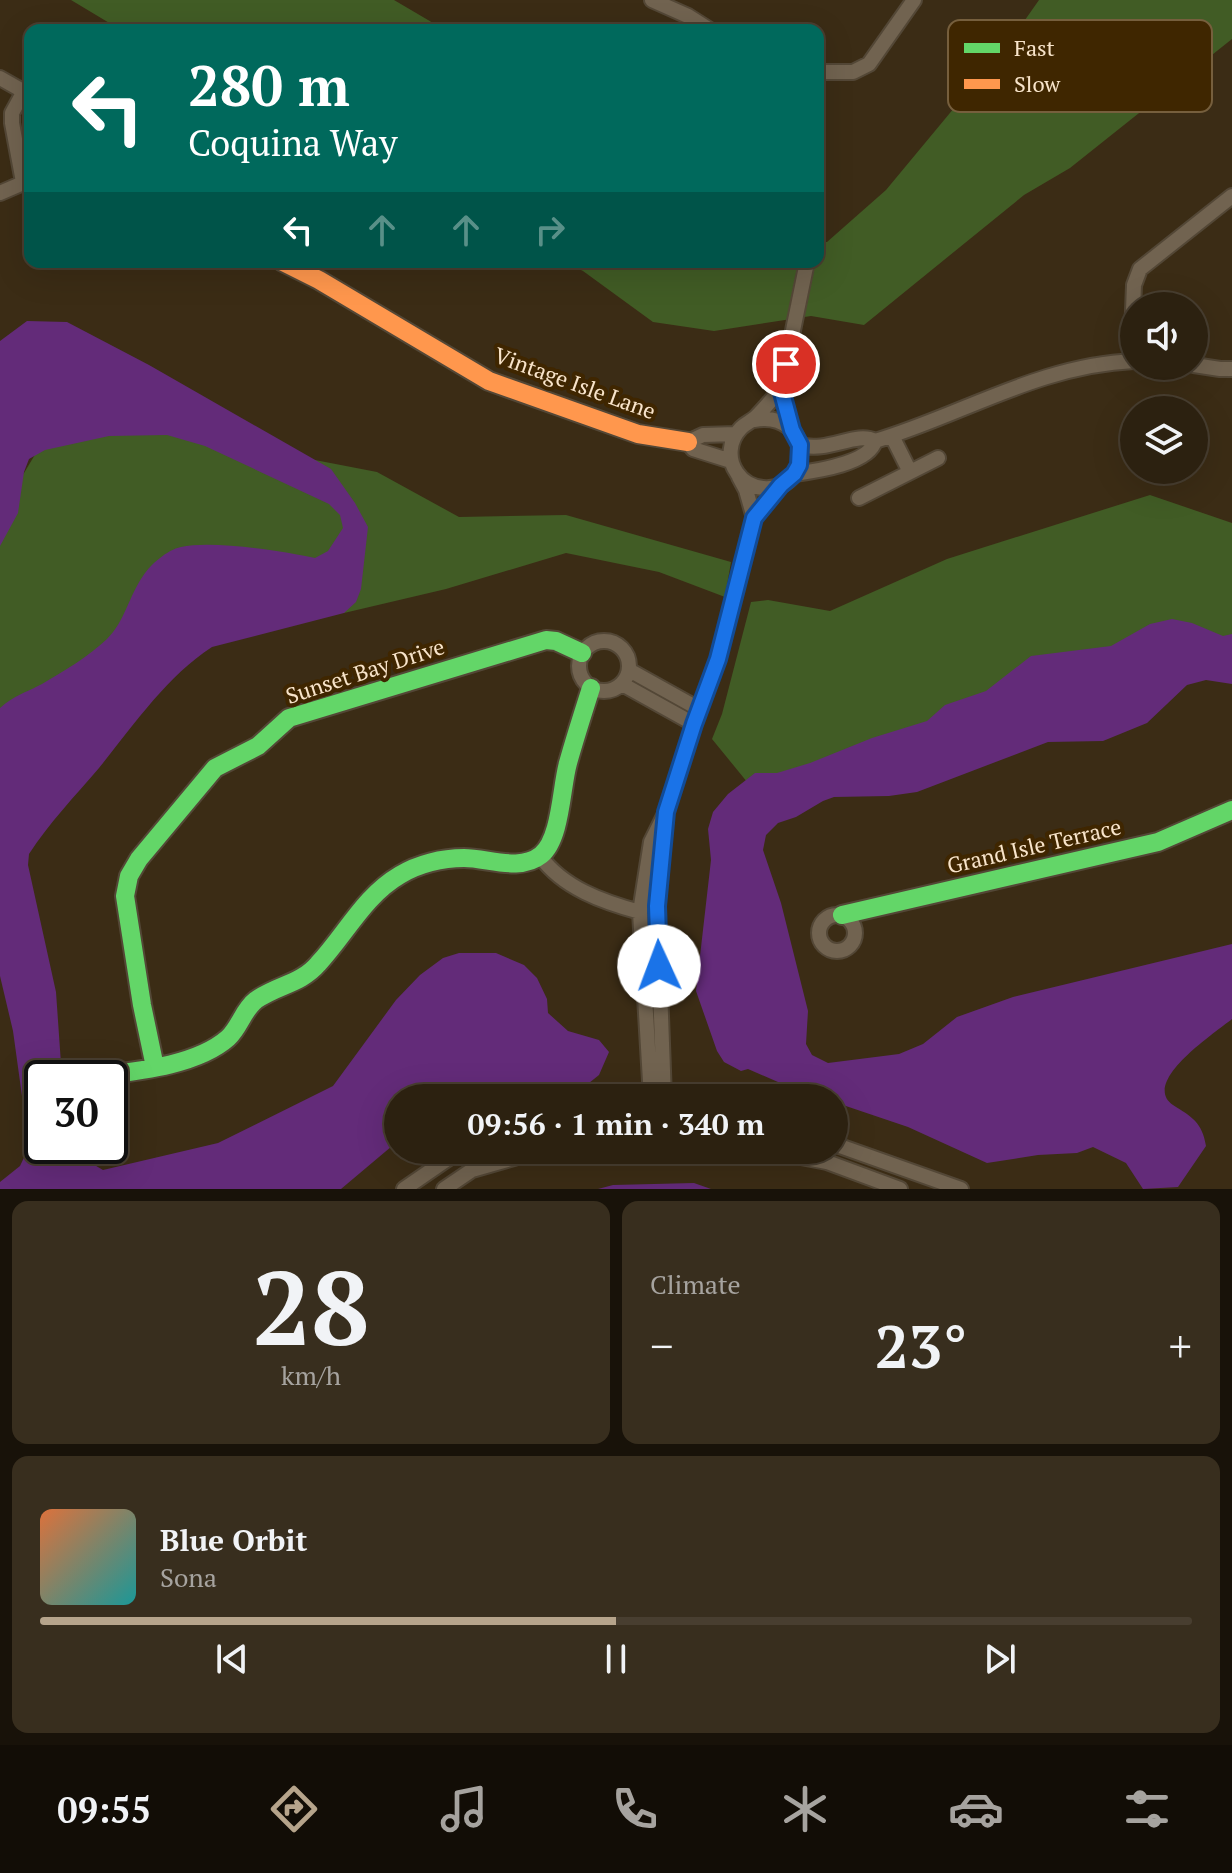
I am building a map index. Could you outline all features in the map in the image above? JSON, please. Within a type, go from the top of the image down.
[{"type":"street","points":[[652,0],[701,24]]},
{"type":"street","points":[[824,72],[853,72],[869,64],[914,0]]},
{"type":"street","points":[[0,78],[24,91]]},
{"type":"street","points":[[24,97],[12,113],[24,169]]},
{"type":"street","points":[[0,193],[24,182]]},
{"type":"street","points":[[1134,292],[1140,269],[1232,196]]},
{"type":"street","name":"Vintage Isle Lane","points":[[295,268],[489,381],[638,434],[688,442],[703,435],[736,434]]},
{"type":"street","points":[[794,474],[801,455],[800,445],[792,430],[781,389],[806,268]]},
{"type":"street","points":[[800,445],[818,449],[863,437],[875,441],[1033,380],[1067,370],[1120,363]]},
{"type":"street","points":[[1208,366],[1232,369]]},
{"type":"street","points":[[754,518],[746,490],[731,461],[732,442],[736,434],[754,420],[781,389]]},
{"type":"street","points":[[754,420],[774,419],[792,430]]},
{"type":"street","points":[[892,436],[910,472]]},
{"type":"street","points":[[850,441],[857,457]]},
{"type":"street","points":[[650,1084],[640,912],[651,842],[666,812],[718,659],[754,518],[794,474],[844,464],[870,451],[875,441]]},
{"type":"street","name":"Vintage Isle Lane","points":[[688,442],[693,449],[705,455],[731,461]]},
{"type":"street","points":[[859,498],[938,458]]},
{"type":"street","points":[[739,476],[759,488],[781,485]]},
{"type":"street","name":"Sunset Bay Drive","points":[[155,1067],[142,1005],[126,887],[139,859],[215,768],[258,746],[297,714],[546,640],[556,641],[582,653]]},
{"type":"street","points":[[598,641],[615,643],[627,654],[629,670],[622,684],[607,691],[591,688],[580,675],[578,666],[582,653],[598,641]]},
{"type":"street","points":[[629,670],[699,709]]},
{"type":"street","points":[[622,684],[694,724]]},
{"type":"street","points":[[128,1071],[184,1059],[222,1043],[235,1030],[253,1002],[312,972],[360,908],[374,893],[403,873],[441,860],[471,858],[528,862],[540,856],[552,838],[565,775],[591,688]]},
{"type":"street","name":"Grand Isle Terrace","points":[[842,915],[1158,842],[1232,810]]},
{"type":"street","points":[[663,1084],[657,906],[666,812]]},
{"type":"street","points":[[540,856],[559,878],[607,903],[640,912]]},
{"type":"street","points":[[848,1149],[961,1189]]},
{"type":"street","points":[[404,1189],[440,1164]]},
{"type":"street","points":[[444,1189],[472,1170],[493,1164]]},
{"type":"street","points":[[832,1164],[900,1189]]},
{"type":"green space","points":[[71,0],[394,0],[435,24],[111,24]]},
{"type":"green space","points":[[1039,0],[1232,0],[1232,39],[1212,55],[1212,20],[1025,20]]},
{"type":"green space","points":[[951,112],[1140,112],[1070,168],[1024,195],[864,325],[811,316],[714,331],[653,322],[577,268],[824,268],[824,242],[886,190]]},
{"type":"green space","points":[[142,421],[232,444],[377,472],[459,517],[566,515],[731,562],[725,597],[659,572],[566,553],[446,589],[344,613],[229,561],[140,614],[0,748],[0,513],[45,438]]},
{"type":"green space","points":[[1150,495],[1232,523],[1232,658],[752,788],[712,739],[722,714],[751,602],[768,600],[830,611],[947,559]]},
{"type":"shaded area","points":[[27,321],[67,322],[331,469],[368,527],[361,589],[356,602],[344,613],[212,647],[196,659],[151,703],[29,854],[28,865],[56,992],[61,1060],[24,1060],[24,1111],[13,1031],[0,976],[0,708],[67,669],[107,639],[143,576],[170,551],[194,545],[229,546],[315,558],[328,551],[343,528],[340,515],[329,504],[205,446],[167,435],[109,436],[45,450],[29,459],[18,513],[0,546],[0,341]]},
{"type":"shaded area","points":[[1172,619],[1192,623],[1223,636],[1232,634],[1232,684],[1206,680],[1187,685],[1147,723],[1103,741],[1048,742],[917,792],[834,797],[778,823],[766,835],[763,850],[781,903],[808,1011],[806,1044],[812,1055],[828,1063],[899,1054],[923,1044],[957,1017],[1013,997],[1232,944],[1232,1019],[1197,1046],[1173,1071],[1166,1084],[1165,1095],[1195,1121],[1206,1146],[1178,1187],[1143,1189],[1126,1163],[1093,1147],[1077,1153],[987,1163],[908,1127],[848,1107],[848,1084],[782,1084],[748,1069],[741,1071],[724,1062],[717,1051],[696,991],[711,860],[708,829],[713,812],[728,794],[755,773],[777,773],[927,721],[945,705],[986,691],[1031,656],[1111,646],[1150,624]]},
{"type":"shaded area","points":[[459,953],[496,953],[524,965],[537,978],[547,999],[548,1013],[568,1031],[599,1040],[609,1052],[599,1075],[589,1083],[384,1084],[384,1153],[341,1189],[0,1189],[0,1182],[20,1166],[24,1158],[24,1164],[93,1164],[103,1170],[218,1143],[333,1086],[396,1000],[420,975],[443,958]]},
{"type":"shaded area","points":[[694,1183],[711,1189],[598,1189],[613,1185]]},
{"type":"traffic: fast","points":[[155,1067],[125,896],[129,876],[139,859],[215,768],[258,746],[289,718],[546,640],[556,641],[582,653]]},
{"type":"traffic: fast","points":[[128,1072],[197,1056],[228,1038],[256,1000],[311,971],[376,894],[407,871],[447,859],[523,863],[541,855],[553,837],[568,763],[591,688]]},
{"type":"traffic: fast","points":[[842,915],[1158,842],[1232,810]]},
{"type":"traffic: slow","points":[[295,268],[489,381],[638,434],[688,442]]},
{"type":"route","points":[[659,966],[657,906],[666,812],[718,659],[754,518],[799,465],[800,445],[792,430],[781,389],[786,364]]}]
